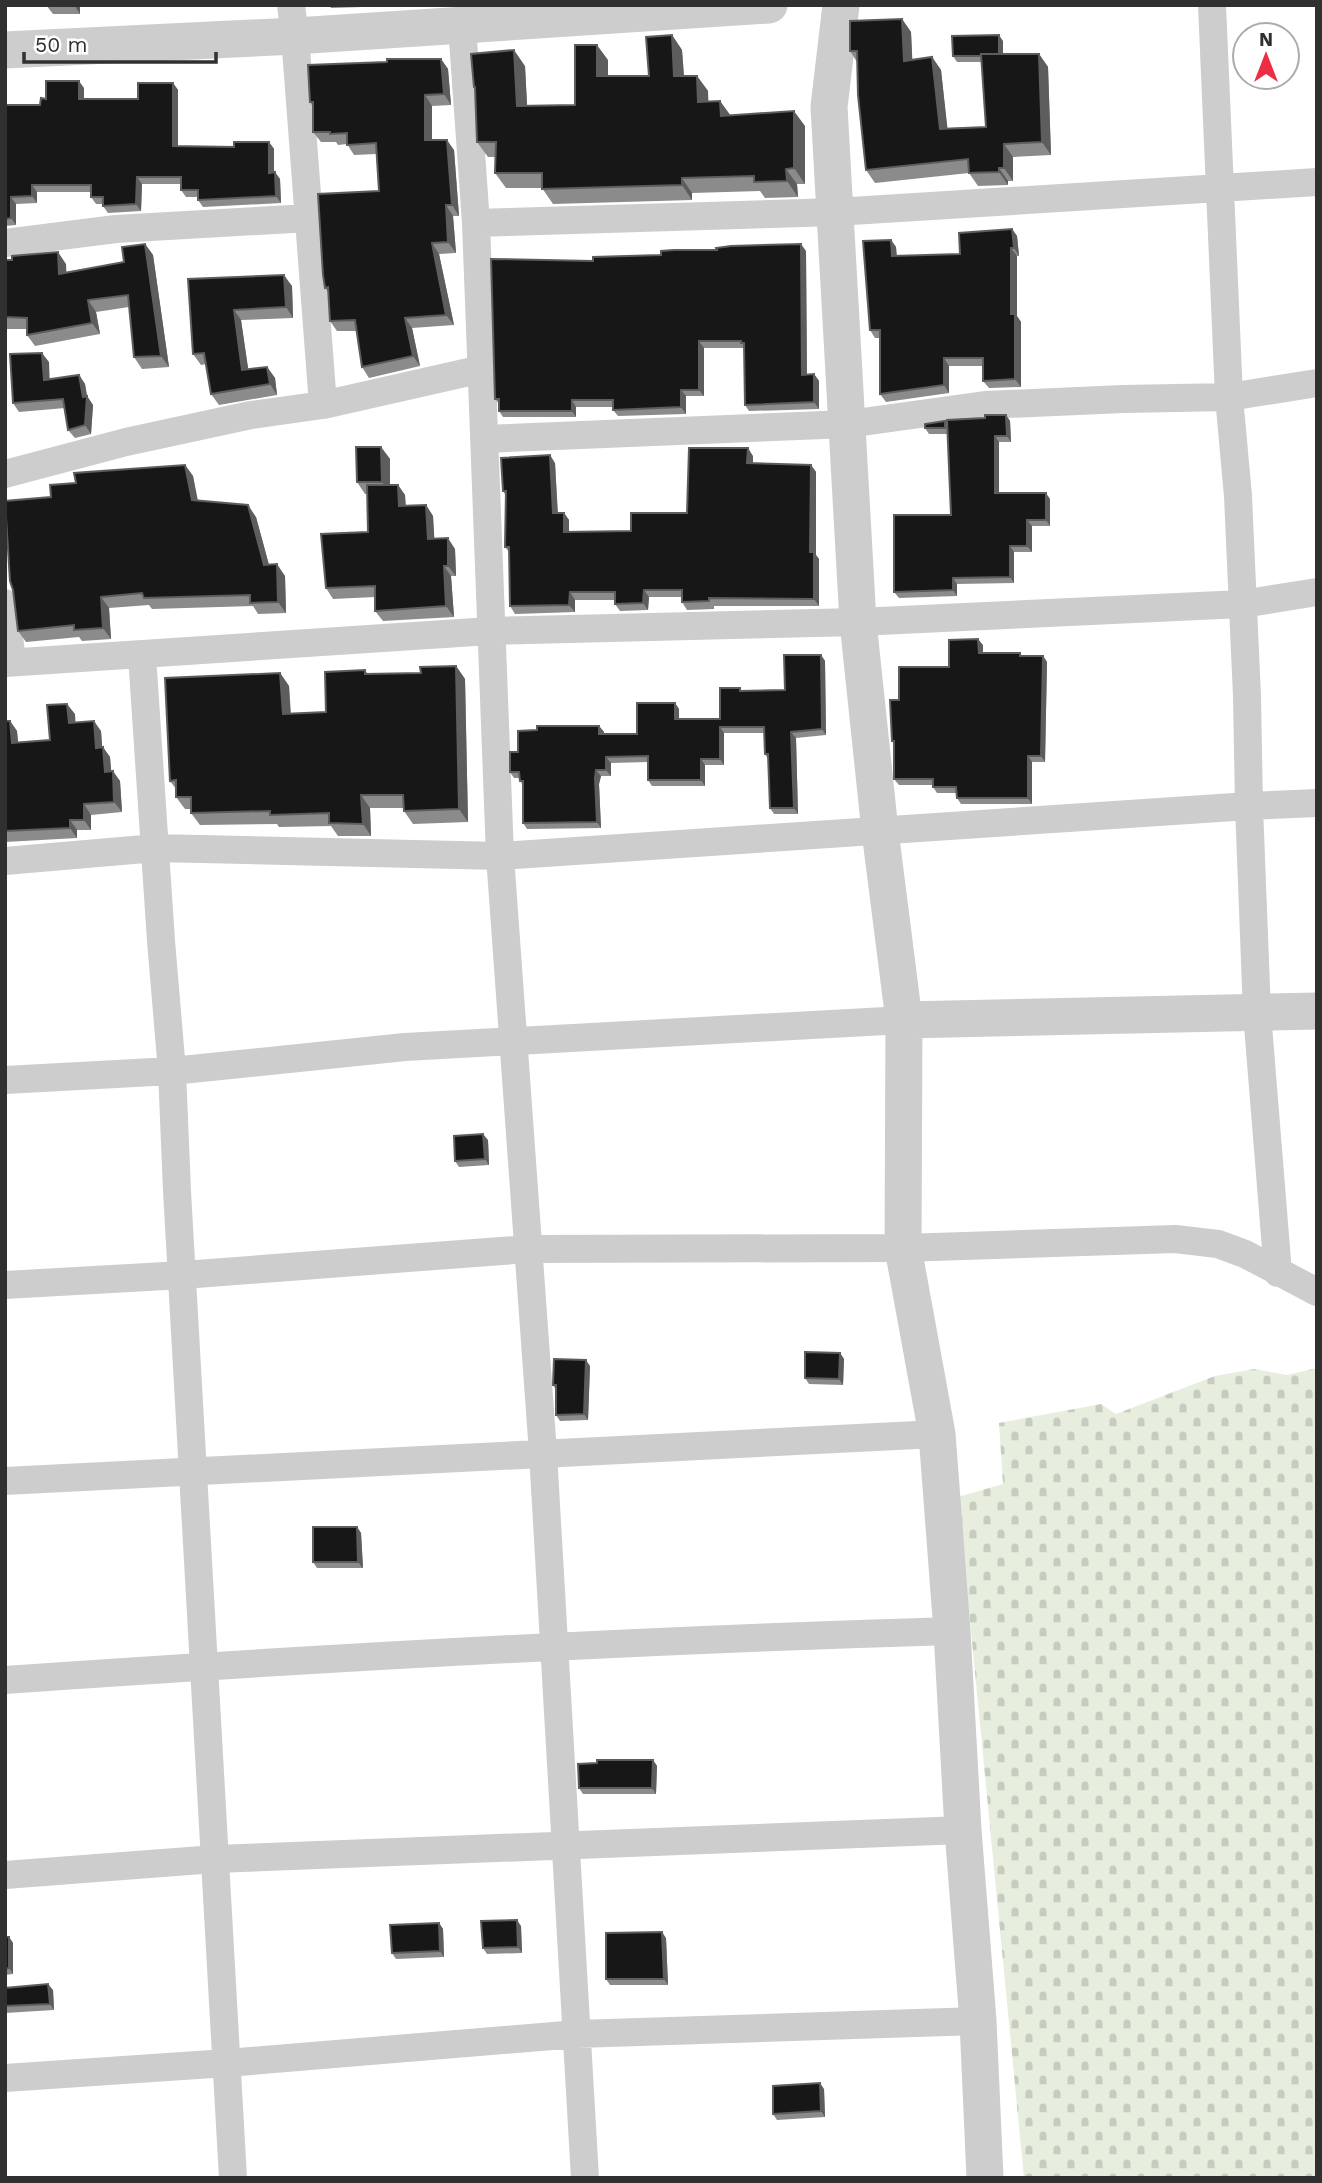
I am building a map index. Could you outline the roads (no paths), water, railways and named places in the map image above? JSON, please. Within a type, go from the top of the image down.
[{"type":"street","points":[[5,50],[293,21],[461,26],[769,5]]},
{"type":"street","points":[[841,5],[829,107],[858,622],[880,831],[904,1020],[903,1248],[937,1434],[978,2021],[985,2178]]},
{"type":"street","points":[[1212,5],[1229,397],[1238,496],[1247,696],[1256,1013],[1278,1273]]},
{"type":"street","points":[[293,21],[323,405]]},
{"type":"street","points":[[461,26],[476,223],[500,856],[543,1453],[585,2178]]},
{"type":"street","points":[[476,223],[835,212],[1317,182]]},
{"type":"street","points":[[5,243],[116,229],[309,218]]},
{"type":"street","points":[[5,474],[127,442],[251,415],[323,405],[482,369]]},
{"type":"street","points":[[484,439],[848,424],[985,405],[1229,397],[1317,383]]},
{"type":"street","points":[[5,603],[9,662],[490,631],[858,622],[1242,604],[1317,592]]},
{"type":"street","points":[[142,655],[172,1071],[233,2178]]},
{"type":"street","points":[[5,861],[156,848],[500,856],[1317,803]]},
{"type":"street","points":[[5,1080],[172,1071],[405,1046],[904,1020],[1317,1011]]},
{"type":"street","points":[[5,1284],[183,1275],[527,1249],[903,1248],[1175,1239],[1218,1244],[1245,1254],[1317,1292]]},
{"type":"street","points":[[5,1480],[937,1434]]},
{"type":"street","points":[[5,1680],[204,1666],[708,1638],[952,1631]]},
{"type":"street","points":[[5,1875],[215,1859],[963,1830]]},
{"type":"street","points":[[5,2078],[577,2034],[978,2021]]}]
